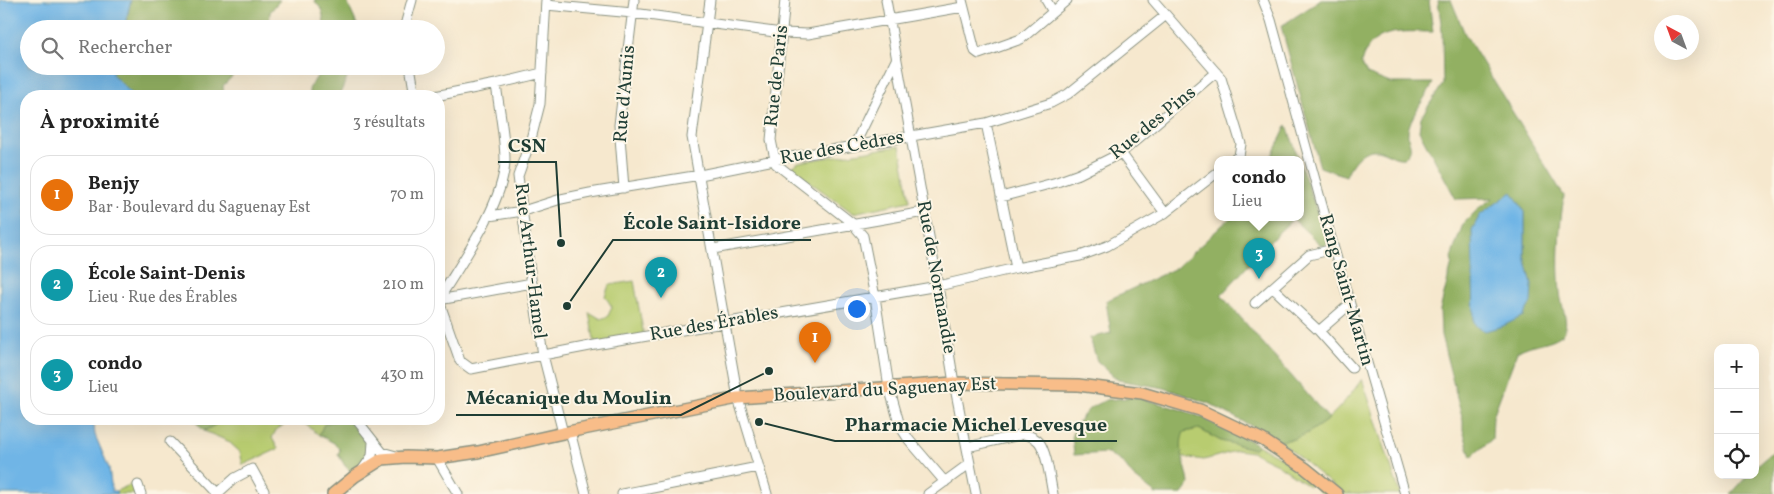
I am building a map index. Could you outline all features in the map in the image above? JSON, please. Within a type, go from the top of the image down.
[{"type":"main road","name":"Boulevard du Saguenay Est","points":[[333,494],[355,476],[382,459],[406,457],[437,458],[478,452],[738,398],[954,383],[1078,385],[1142,393],[1200,410],[1263,440],[1305,468],[1337,494]]},
{"type":"street","points":[[406,20],[412,0]]},
{"type":"street","name":"Rue d'Aunis","points":[[624,188],[619,125],[634,0]]},
{"type":"street","points":[[710,0],[692,137],[738,398],[767,494]]},
{"type":"street","name":"Rue de Paris","points":[[774,160],[770,140],[785,0]]},
{"type":"street","name":"Rue de Normandie","points":[[886,0],[954,383],[976,494]]},
{"type":"street","points":[[1046,0],[1053,12]]},
{"type":"street","points":[[546,2],[782,33],[808,34],[890,21],[962,3],[975,51],[979,54],[1020,38],[1067,0]]},
{"type":"street","points":[[1153,0],[1221,78],[1241,144],[1239,156]]},
{"type":"street","name":"Rang Saint-Martin","points":[[1263,0],[1273,27],[1334,249],[1405,494]]},
{"type":"street","name":"Rue Arthur-Hamel","points":[[546,2],[540,104],[531,139],[518,176],[542,355],[586,494]]},
{"type":"street","name":"Rue des Cèdres","points":[[489,216],[522,211],[560,199],[986,123],[1051,103],[1068,94],[1166,15]]},
{"type":"street","points":[[854,146],[896,60]]},
{"type":"street","name":"Rue des Pins","points":[[1001,197],[1064,179],[1121,153],[1216,72]]},
{"type":"street","points":[[445,94],[542,73]]},
{"type":"street","points":[[412,75],[414,90]]},
{"type":"street","points":[[445,290],[489,216],[503,180],[505,161],[496,84]]},
{"type":"street","points":[[986,123],[1016,268]]},
{"type":"street","points":[[1121,153],[1165,213]]},
{"type":"street","points":[[774,160],[776,164],[852,223],[863,236],[889,387],[900,426],[909,440],[945,482]]},
{"type":"street","name":"Rue des Érables","points":[[445,317],[460,361],[472,369],[724,322],[938,286],[1080,256],[1107,246],[1165,213],[1214,175]]},
{"type":"street","points":[[713,249],[852,223],[924,212]]},
{"type":"street","points":[[1255,303],[1309,255],[1334,249]]},
{"type":"street","points":[[445,299],[532,283]]},
{"type":"street","points":[[1273,288],[1318,331],[1352,368]]},
{"type":"street","points":[[1318,331],[1350,304]]},
{"type":"street","points":[[360,425],[382,452],[391,456],[406,457]]},
{"type":"street","points":[[967,447],[1024,434],[1032,436],[1039,442],[1043,451],[1052,494]]},
{"type":"street","points":[[170,442],[218,494],[235,478],[252,469],[264,491]]},
{"type":"street","points":[[355,476],[365,467],[372,456],[372,442]]},
{"type":"street","points":[[437,458],[458,494]]},
{"type":"street","points":[[928,494],[969,464]]},
{"type":"street","points":[[622,494],[758,467]]},
{"type":"green space","points":[[131,0],[280,0],[270,12],[270,20],[126,20]]},
{"type":"green space","points":[[314,0],[346,0],[355,20],[324,20],[322,10]]},
{"type":"green space","points":[[1321,0],[1429,0],[1433,32],[1400,32],[1380,37],[1366,51],[1361,63],[1367,74],[1390,83],[1433,83],[1411,121],[1408,133],[1410,151],[1404,158],[1395,157],[1381,151],[1369,151],[1359,156],[1346,176],[1320,167],[1281,26]]},
{"type":"green space","points":[[1438,0],[1451,0],[1465,34],[1564,196],[1560,232],[1559,280],[1566,322],[1564,333],[1553,340],[1517,352],[1493,416],[1492,439],[1471,457],[1441,335],[1440,310],[1452,263],[1451,258],[1463,224],[1480,207],[1493,198],[1456,199],[1419,131],[1421,117],[1443,84],[1442,31]],"holes":[[[1525,212],[1525,256],[1532,285],[1485,331]]]},
{"type":"green space","points":[[113,75],[233,75],[223,86],[223,90],[128,90]]},
{"type":"green space","points":[[318,75],[348,75],[342,90],[309,89]]},
{"type":"green space","points":[[1287,125],[1298,156],[1272,156]]},
{"type":"green space","points":[[900,146],[910,201],[853,213],[796,172],[792,166],[799,162]]},
{"type":"green space","points":[[1304,174],[1328,243],[1323,247],[1295,221],[1304,221]]},
{"type":"green space","points":[[1227,221],[1291,221],[1221,295],[1329,419],[1308,433],[1294,439],[1280,441],[1208,403],[1164,388],[1118,380],[1097,361],[1090,338],[1111,333],[1106,301],[1176,268]]},
{"type":"green space","points":[[634,281],[644,336],[595,345],[589,312],[601,319],[608,316],[612,307],[605,296],[609,285]]},
{"type":"green space","points":[[1362,379],[1400,494],[1343,494],[1280,441],[1294,438],[1317,427],[1337,410]]},
{"type":"green space","points":[[1137,397],[1182,410],[1220,424],[1258,445],[1254,449],[1221,441],[1199,429],[1184,432],[1181,445],[1189,485],[1182,494],[1156,494],[1133,476],[1123,463],[1108,453],[1074,455],[1072,434],[1081,418],[1090,408],[1106,400]]},
{"type":"green space","points":[[198,425],[215,425],[204,431]]},
{"type":"green space","points":[[215,425],[284,425],[276,430],[272,438],[278,449],[243,465],[240,452],[228,441],[204,431]]},
{"type":"green space","points":[[307,425],[324,425],[319,435]]},
{"type":"green space","points":[[324,425],[360,425],[382,459],[355,476],[345,466],[338,454],[340,450],[334,443],[319,435]]},
{"type":"green space","points":[[1199,429],[1221,441],[1254,449],[1258,445],[1283,459],[1329,494],[1322,494],[1312,484],[1309,486],[1277,464],[1252,452],[1238,450],[1204,460],[1183,457],[1181,438],[1183,432]]},
{"type":"green space","points":[[1774,451],[1774,494],[1731,494],[1744,479],[1759,479],[1759,464]]},
{"type":"green space","points":[[132,484],[136,494],[117,494],[116,491]]},
{"type":"water","points":[[0,0],[131,0],[126,20],[20,20],[20,75],[113,75],[128,90],[20,90],[20,425],[94,425],[95,435],[109,468],[112,491],[116,491],[117,494],[0,494]]},
{"type":"water","points":[[1512,192],[1525,212],[1525,256],[1532,285],[1531,303],[1523,316],[1503,326],[1485,331],[1476,326],[1474,322],[1472,230],[1480,215]]},
{"type":"place","name":"CSN","points":[[561,243]]},
{"type":"place","name":"condo","points":[[1259,279]]},
{"type":"place","name":"École Saint-Denis","points":[[661,298]]},
{"type":"place","name":"École Saint-Isidore","points":[[567,306]]},
{"type":"place","name":"Benjy","points":[[815,363]]},
{"type":"place","name":"Mécanique du Moulin","points":[[769,371]]},
{"type":"place","name":"Pharmacie Michel Levesque","points":[[759,422]]}]
